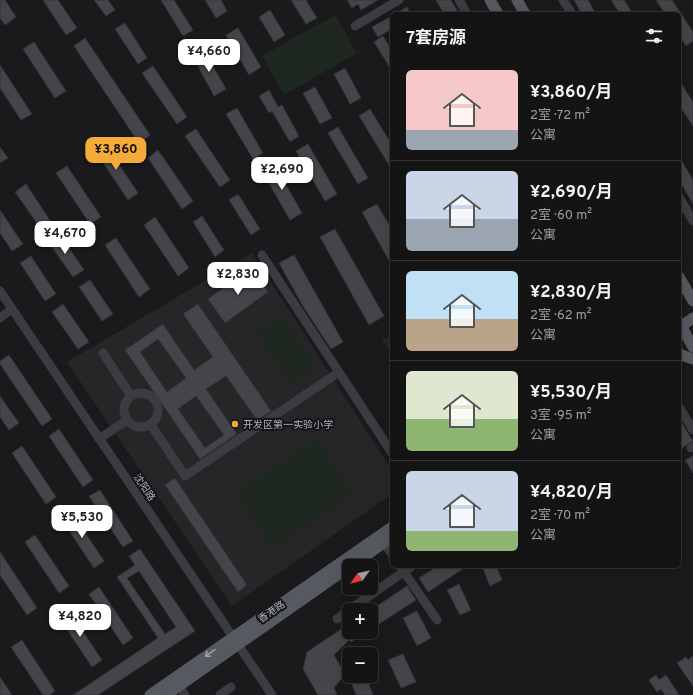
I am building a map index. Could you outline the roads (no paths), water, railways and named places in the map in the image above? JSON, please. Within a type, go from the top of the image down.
[{"type":"main road","points":[[490,0],[497,12]]},
{"type":"main road","points":[[517,0],[524,12]]},
{"type":"main road","points":[[681,280],[693,289]]},
{"type":"main road","points":[[681,281],[693,301]]},
{"type":"main road","points":[[693,318],[683,329],[693,347]]},
{"type":"main road","points":[[681,355],[693,359]]},
{"type":"main road","name":"香港路","points":[[166,695],[182,691],[236,641],[390,528]]},
{"type":"main road","name":"香港路","points":[[361,559],[388,540]]},
{"type":"main road","name":"香港路","points":[[150,695],[342,572]]},
{"type":"street","points":[[355,26],[399,0]]},
{"type":"street","points":[[459,0],[466,12]]},
{"type":"street","points":[[564,0],[571,12]]},
{"type":"street","points":[[681,200],[693,221]]},
{"type":"street","points":[[262,255],[390,450]]},
{"type":"street","name":"沈阳路","points":[[0,291],[272,695]]},
{"type":"street","points":[[0,318],[12,309]]},
{"type":"street","points":[[103,353],[131,396]]},
{"type":"street","points":[[151,425],[185,476],[339,372]]},
{"type":"street","points":[[146,393],[150,395],[157,403],[159,413],[151,425],[140,428],[135,427],[127,420],[124,407],[131,396],[146,393]]},
{"type":"street","points":[[681,410],[693,430]]},
{"type":"street","points":[[99,438],[127,420]]},
{"type":"street","points":[[358,603],[402,569],[437,620]]},
{"type":"street","points":[[337,619],[342,615]]},
{"type":"street","points":[[220,695],[231,687]]},
{"type":"place","name":"开发区第一实验小学","points":[[235,424]]}]
